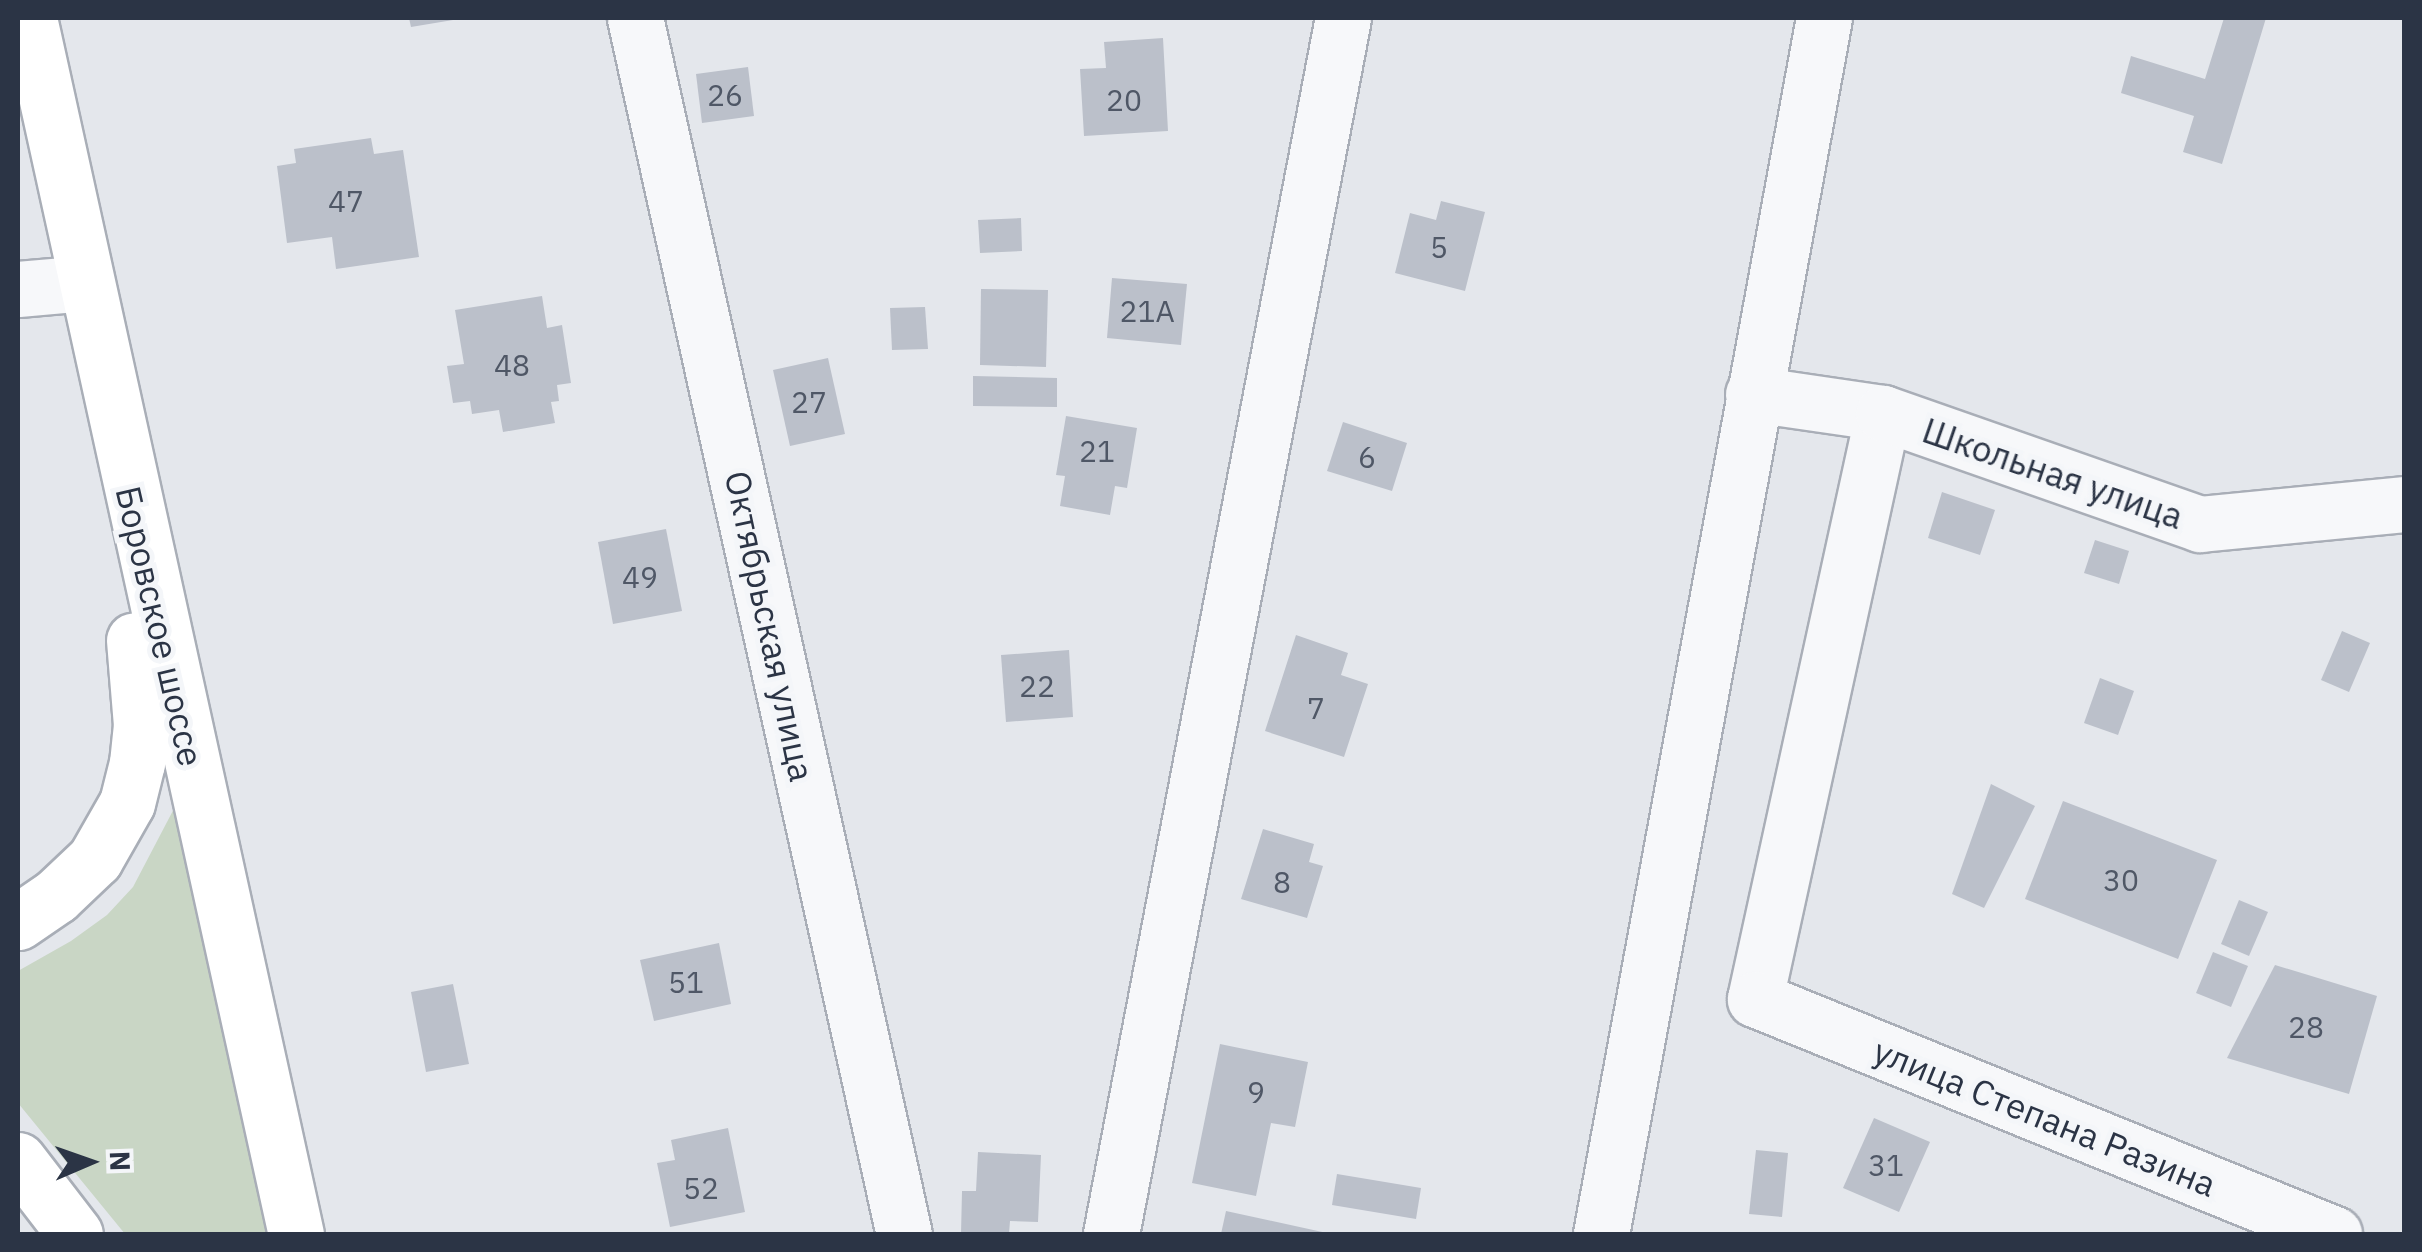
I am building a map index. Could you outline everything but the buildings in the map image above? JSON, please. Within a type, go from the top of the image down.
[{"type":"main road","name":"Боровское шоссе","points":[[29,18],[110,404],[296,1234]]},
{"type":"main road","points":[[18,922],[56,896],[95,860],[126,803],[138,763],[140,691],[110,404]]},
{"type":"main road","points":[[18,1160],[75,1234]]},
{"type":"street","name":"Октябрьская улица","points":[[635,18],[904,1234]]},
{"type":"street","points":[[1111,1234],[1342,18]]},
{"type":"street","points":[[1601,1234],[1824,18]]},
{"type":"street","points":[[18,289],[85,283]]},
{"type":"street","name":"Школьная улица","points":[[1753,394],[1882,412],[2200,524],[2404,504]]},
{"type":"street","name":"улица Степана Разина","points":[[1882,412],[1755,1000],[2334,1234]]},
{"type":"green space","points":[[178,801],[273,1234],[125,1234],[18,1103],[18,971],[107,915],[133,887]]}]
